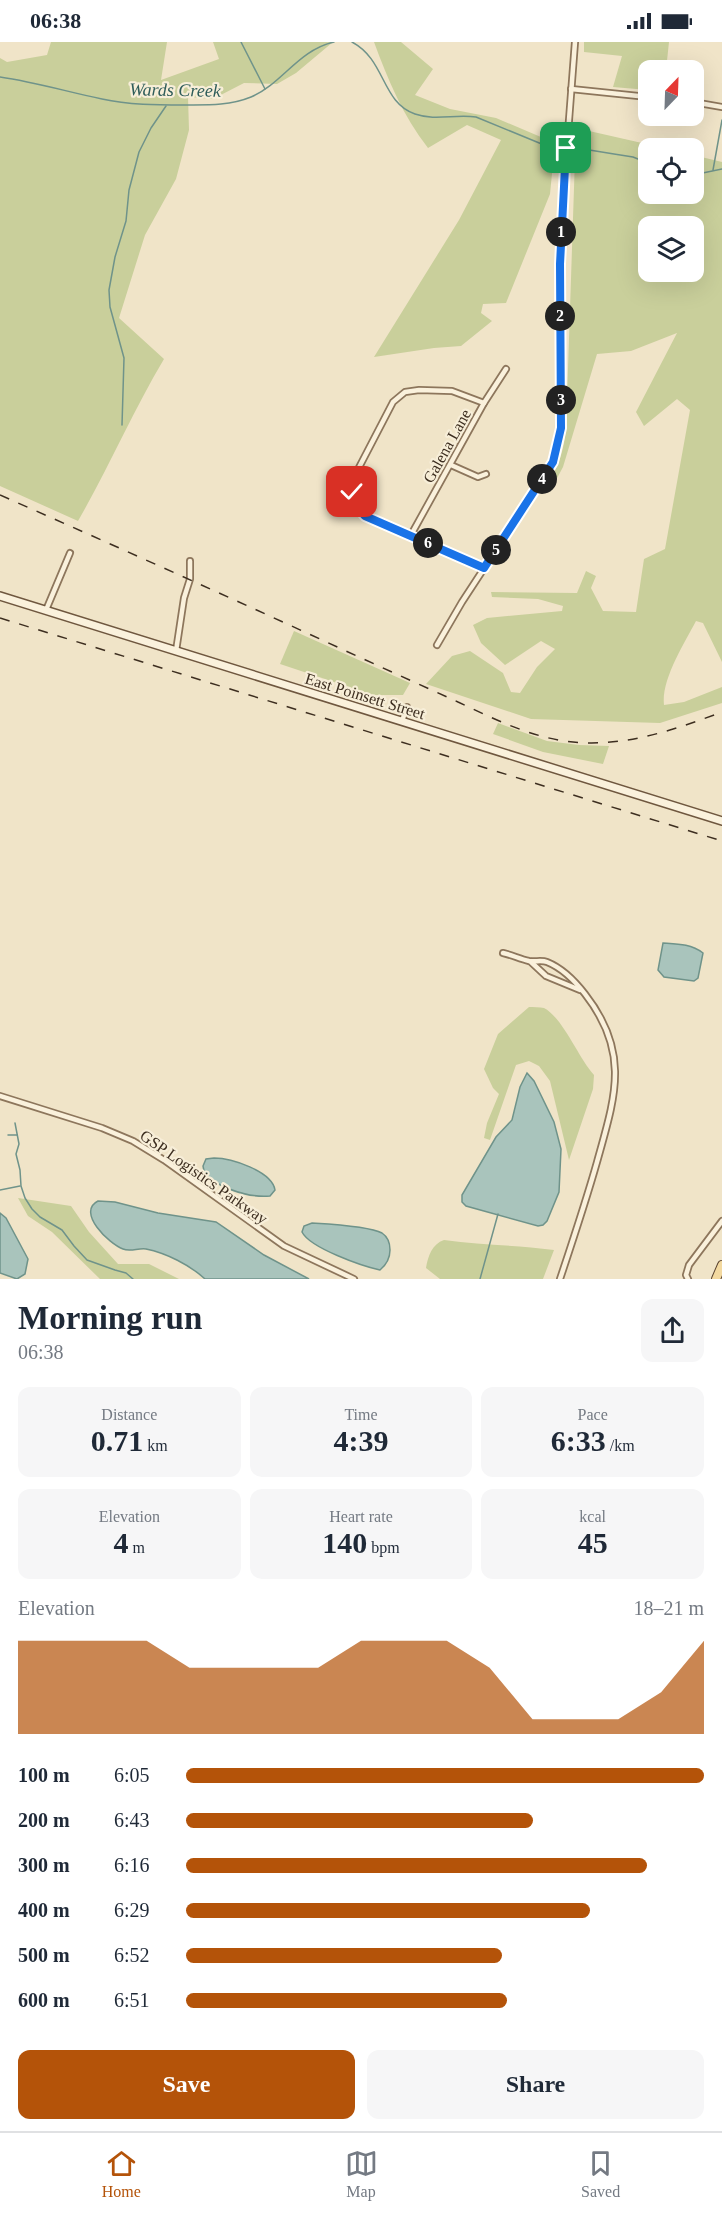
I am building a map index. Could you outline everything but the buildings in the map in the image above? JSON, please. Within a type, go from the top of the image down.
[{"type":"main road","name":"East Poinsett Street","points":[[0,596],[722,821]]},
{"type":"main road","points":[[716,1279],[722,1265]]},
{"type":"street","points":[[437,645],[553,462],[560,440],[560,248],[575,42]]},
{"type":"street","points":[[571,89],[638,96]]},
{"type":"street","points":[[704,104],[722,107]]},
{"type":"street","name":"Galena Lane","points":[[411,535],[484,403],[506,369]]},
{"type":"street","points":[[484,403],[452,392],[419,390],[405,392],[393,402],[352,479],[352,492],[357,507],[365,516],[484,568]]},
{"type":"street","points":[[451,465],[478,477],[486,474]]},
{"type":"street","points":[[46,610],[70,553]]},
{"type":"street","points":[[176,651],[184,598],[190,579],[190,561]]},
{"type":"street","points":[[402,721],[406,707]]},
{"type":"street","points":[[503,952],[531,961],[546,961],[571,977],[595,1007],[612,1047],[615,1087],[613,1104],[583,1214],[560,1279]]},
{"type":"street","points":[[531,961],[546,976],[583,992]]},
{"type":"street","name":"GSP Logistics Parkway","points":[[0,1096],[102,1128],[132,1141],[164,1160],[284,1246],[354,1279]]},
{"type":"street","points":[[688,1279],[686,1275],[689,1265],[722,1221]]},
{"type":"green space","points":[[51,42],[167,42],[161,80],[219,59],[213,42],[333,42],[296,73],[277,84],[244,83],[213,99],[188,97],[189,130],[176,179],[145,235],[119,318],[164,359],[78,521],[0,486],[0,58],[7,62],[47,55]]},
{"type":"green space","points":[[374,42],[401,42],[433,69],[415,95],[450,109],[496,118],[555,143],[550,194],[506,303],[483,304],[481,313],[492,321],[461,346],[374,357],[459,220],[501,140],[467,125],[428,148],[397,97]]},
{"type":"green space","points":[[584,42],[669,42],[667,60],[638,60],[638,89],[613,87],[622,56],[584,52]]},
{"type":"green space","points":[[576,128],[638,142],[638,204],[704,204],[704,158],[722,162],[722,662],[703,623],[696,621],[670,674],[664,695],[664,705],[684,702],[722,687],[722,703],[660,723],[531,719],[426,684],[452,656],[470,651],[503,673],[511,692],[520,693],[537,667],[555,649],[541,641],[505,665],[481,643],[473,625],[487,618],[562,611],[563,606],[538,599],[492,597],[491,592],[577,593],[586,571],[596,576],[591,588],[603,611],[636,612],[644,559],[665,549],[690,410],[677,399],[644,426],[636,412],[677,333],[631,351],[597,354],[563,467],[555,482],[550,480],[564,443]]},
{"type":"green space","points":[[294,631],[410,683],[403,695],[373,695],[280,664]]},
{"type":"green space","points":[[498,723],[547,741],[609,746],[603,764],[543,752],[493,734]]},
{"type":"green space","points":[[529,1007],[544,1008],[558,1020],[594,1075],[593,1089],[569,1160],[550,1081],[539,1066],[529,1061],[516,1065],[490,1140],[484,1138],[487,1123],[499,1094],[493,1088],[484,1069],[498,1034]]},
{"type":"green space","points":[[18,1198],[71,1206],[89,1232],[118,1264],[149,1264],[179,1279],[100,1279],[52,1232],[28,1216]]},
{"type":"green space","points":[[444,1240],[554,1250],[543,1279],[440,1279],[426,1268],[431,1251],[436,1244]]},
{"type":"water","points":[[663,943],[689,946],[703,953],[698,978],[694,981],[664,977],[658,970]]},
{"type":"water","points":[[527,1073],[534,1081],[554,1122],[561,1149],[559,1192],[547,1221],[538,1226],[466,1206],[462,1202],[462,1195],[496,1137],[512,1120],[520,1087]]},
{"type":"water","points":[[206,1159],[230,1160],[250,1167],[267,1177],[275,1190],[270,1196],[253,1196],[220,1185],[205,1176],[203,1166]]},
{"type":"water","points":[[98,1201],[115,1202],[158,1213],[216,1222],[264,1255],[309,1279],[205,1279],[185,1264],[162,1253],[146,1249],[123,1249],[103,1235],[93,1220],[92,1206]]},
{"type":"water","points":[[0,1213],[6,1218],[28,1259],[25,1274],[17,1279],[0,1273]]},
{"type":"water","points":[[312,1223],[358,1227],[382,1233],[390,1245],[387,1261],[380,1270],[325,1250],[302,1232],[304,1226]]},
{"type":"waterway","points":[[241,42],[265,89]]},
{"type":"waterway","name":"Wards Creek","points":[[0,77],[122,102],[164,105],[218,104],[251,97],[272,84],[310,52],[334,42]]},
{"type":"waterway","name":"Wards Creek","points":[[352,42],[371,59],[396,100],[415,114],[430,117],[476,117],[549,147],[571,147],[638,159]]},
{"type":"waterway","points":[[122,425],[124,358],[110,307],[109,290],[115,257],[126,221],[129,190],[139,152],[166,106]]},
{"type":"waterway","points":[[713,170],[722,120]]},
{"type":"waterway","name":"Wards Creek","points":[[704,173],[722,169]]},
{"type":"waterway","points":[[15,1123],[19,1144],[16,1154],[21,1186],[32,1209],[40,1217],[62,1230],[87,1260],[126,1273],[133,1279]]},
{"type":"waterway","points":[[8,1135],[17,1135]]},
{"type":"waterway","points":[[0,1190],[20,1186]]},
{"type":"waterway","points":[[480,1279],[498,1214]]},
{"type":"railway","points":[[0,495],[496,720],[536,735],[564,741],[605,743],[664,732],[722,712]]},
{"type":"railway","points":[[0,618],[722,841]]},
{"type":"route","points":[[352,492],[357,507],[365,516],[484,568],[547,472],[557,451],[561,428],[560,237],[566,148]]}]
